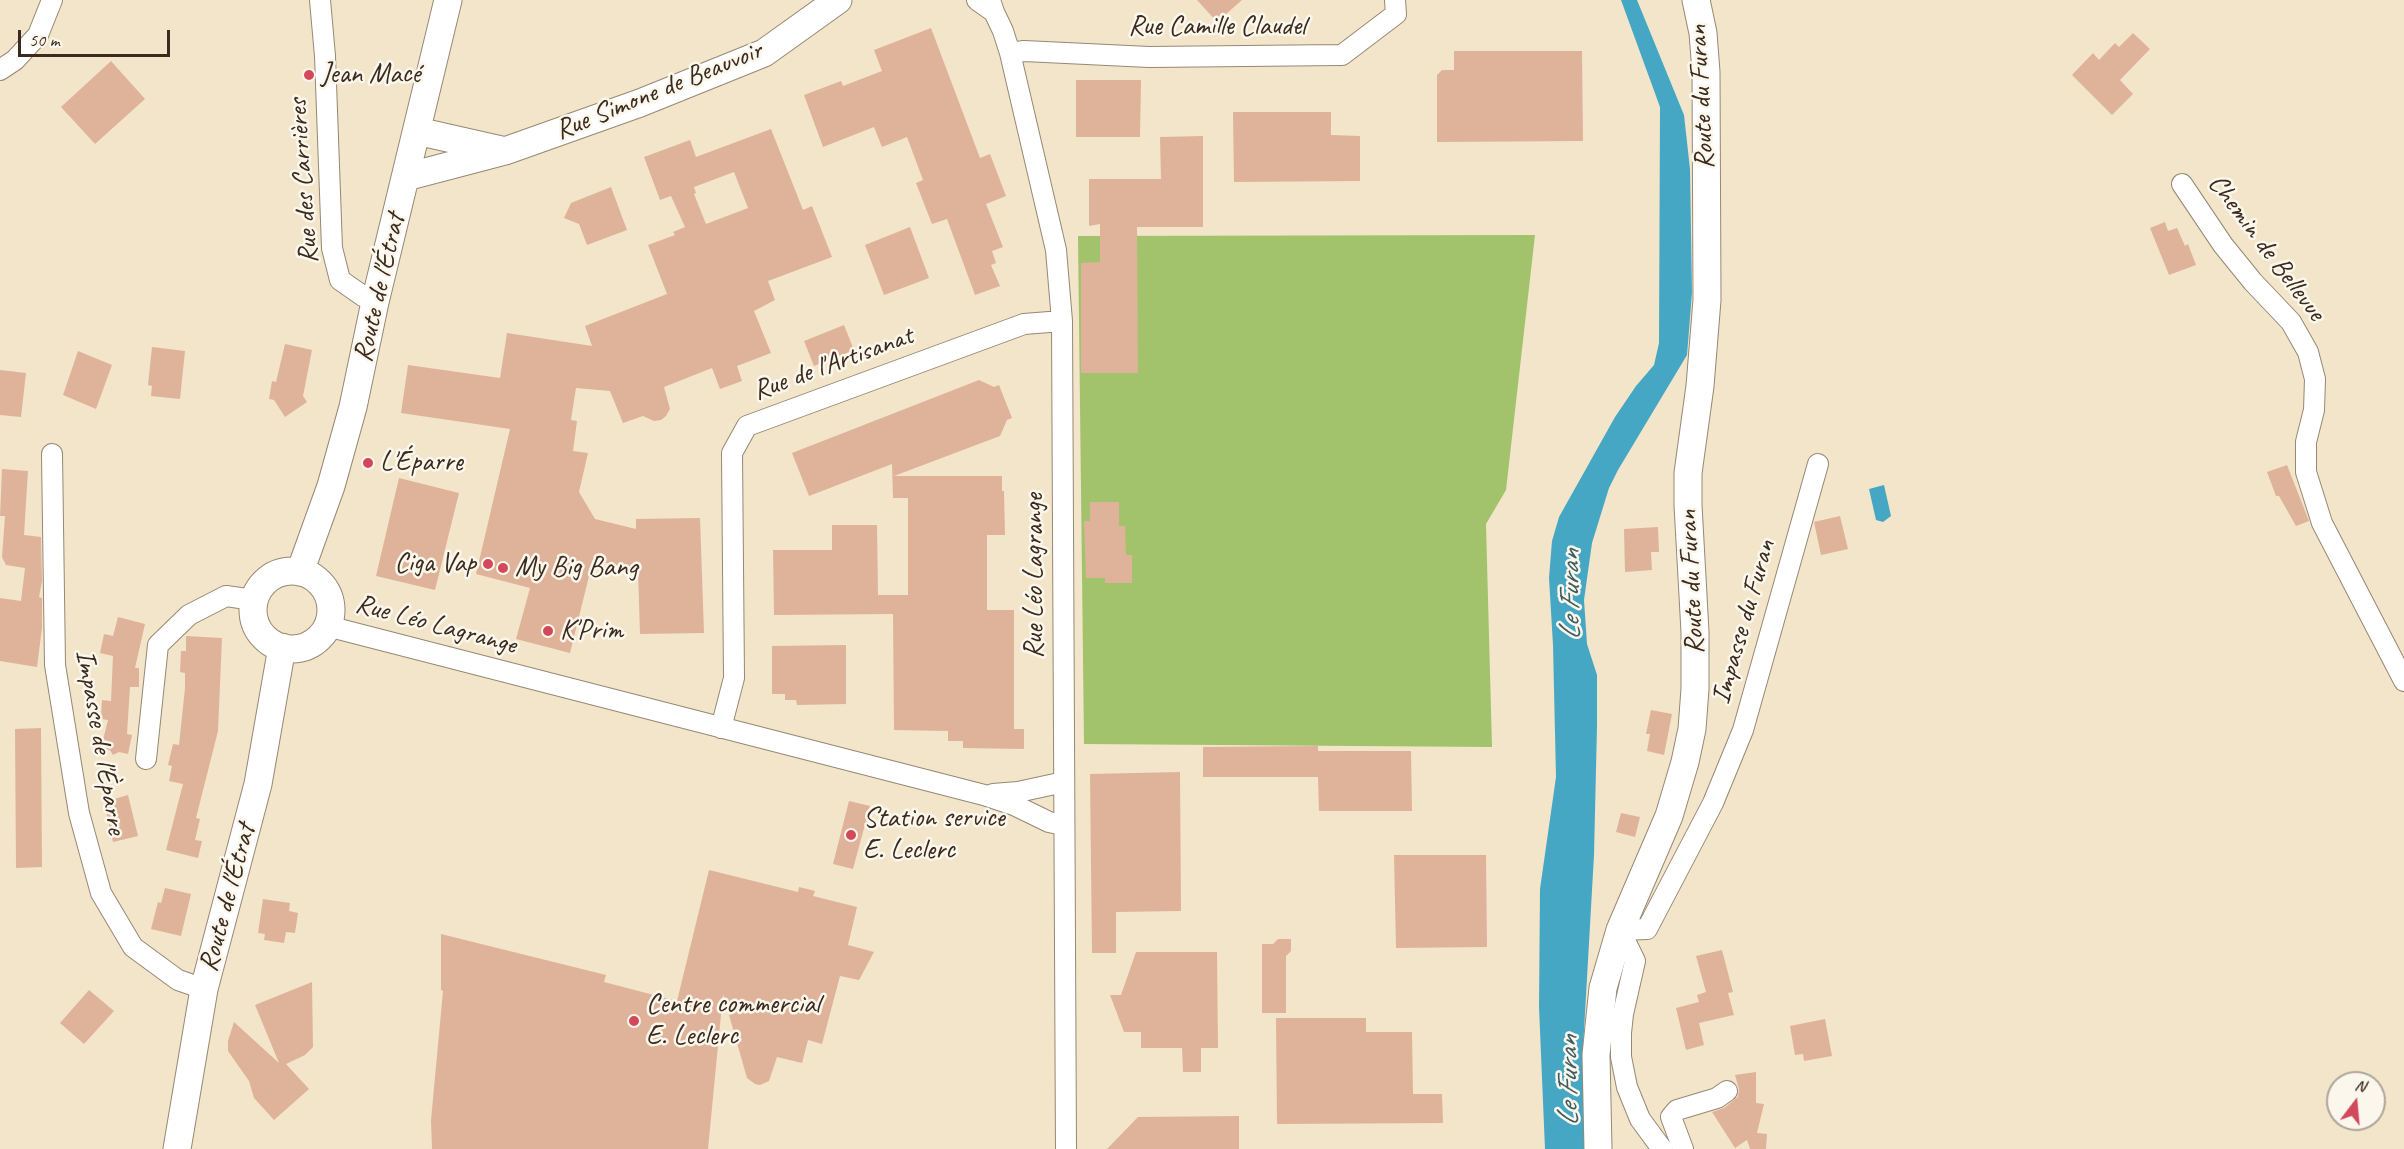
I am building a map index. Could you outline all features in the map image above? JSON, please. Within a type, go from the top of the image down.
[{"type":"main road","name":"Route de l'Étrat","points":[[300,572],[336,467],[353,407],[375,302],[447,0]]},
{"type":"main road","name":"Route du Furan","points":[[1598,1149],[1596,1055],[1603,988],[1620,930],[1669,816],[1685,762],[1695,699],[1695,633],[1688,473],[1700,387],[1707,300],[1706,72],[1703,33],[1696,0]]},
{"type":"main road","name":"Rue Simone de Beauvoir","points":[[406,177],[505,151],[640,103],[764,53],[842,1]]},
{"type":"main road","points":[[417,131],[505,151]]},
{"type":"main road","points":[[288,571],[300,572],[312,577],[327,595],[330,607],[327,626],[317,639],[306,645],[294,648],[282,647],[271,643],[262,635],[253,613],[254,600],[258,589],[271,577],[288,571]]},
{"type":"main road","name":"Route de l'Étrat","points":[[177,1149],[204,989],[258,784],[282,647]]},
{"type":"street","points":[[0,70],[15,60],[39,35],[52,0]]},
{"type":"street","name":"Rue des Carrières","points":[[320,0],[325,56],[332,248],[340,280],[375,302]]},
{"type":"street","name":"Rue Léo Lagrange","points":[[977,0],[992,6],[1010,53],[1056,250],[1062,321],[1066,1149]]},
{"type":"street","name":"Rue Camille Claudel","points":[[1010,53],[1024,51],[1149,57],[1342,55],[1396,14],[1395,0]]},
{"type":"street","name":"Chemin de Bellevue","points":[[2182,184],[2223,245],[2253,282],[2291,321],[2308,352],[2315,379],[2314,410],[2306,442],[2306,472],[2322,523],[2404,681]]},
{"type":"street","name":"Rue de l'Artisanat","points":[[721,728],[734,678],[732,453],[747,426],[1023,324],[1062,321]]},
{"type":"street","name":"Impasse de l'Èparre","points":[[52,454],[55,665],[79,813],[101,893],[133,947],[177,980],[204,989]]},
{"type":"street","name":"Impasse du Furan","points":[[1620,930],[1647,929],[1713,803],[1743,730],[1818,464]]},
{"type":"street","points":[[146,759],[158,645],[189,615],[226,596],[254,600]]},
{"type":"street","name":"Rue Léo Lagrange","points":[[327,626],[984,795],[1014,805],[1049,822],[1063,825]]},
{"type":"street","points":[[984,795],[1018,792],[1064,782]]},
{"type":"street","points":[[1620,930],[1635,961],[1623,1014],[1621,1057],[1627,1087],[1640,1119],[1662,1149]]},
{"type":"street","points":[[1683,1149],[1671,1117],[1677,1110],[1717,1098],[1727,1092]]},
{"type":"green space","points":[[1535,235],[1506,490],[1486,524],[1492,747],[1084,744],[1078,236]]},
{"type":"water","name":"Le Furan","points":[[1621,0],[1637,0],[1684,115],[1690,169],[1692,293],[1687,355],[1618,470],[1609,488],[1592,543],[1584,600],[1587,644],[1597,675],[1597,726],[1594,855],[1582,1066],[1584,1149],[1545,1149],[1539,1007],[1540,889],[1556,777],[1549,578],[1552,541],[1559,517],[1615,417],[1636,386],[1654,365],[1659,343],[1660,107]]},
{"type":"water","points":[[1884,485],[1891,516],[1883,522],[1876,520],[1869,489]]},
{"type":"building","points":[[1197,0],[1242,0],[1217,22]]},
{"type":"building","points":[[931,28],[980,158],[990,154],[1006,196],[986,204],[1003,247],[992,251],[996,263],[991,265],[1000,286],[975,295],[947,219],[932,224],[916,183],[923,180],[907,137],[882,147],[874,127],[823,147],[804,95],[841,81],[843,86],[882,71],[874,50]]},
{"type":"building","points":[[2133,33],[2150,49],[2120,80],[2133,94],[2112,115],[2072,75],[2093,53],[2099,60],[2115,43],[2119,47]]},
{"type":"building","points":[[1454,51],[1582,51],[1583,141],[1437,142],[1437,75],[1442,70],[1454,70]]},
{"type":"building","points":[[111,61],[145,99],[95,144],[61,107]]},
{"type":"building","points":[[1076,80],[1141,80],[1140,137],[1076,137]]},
{"type":"building","points":[[1233,112],[1331,112],[1331,135],[1360,136],[1360,181],[1234,182]]},
{"type":"building","points":[[771,129],[803,210],[812,206],[832,257],[768,281],[775,300],[754,311],[771,353],[737,366],[742,381],[720,389],[712,368],[664,387],[670,409],[661,420],[654,421],[643,416],[623,423],[610,391],[576,388],[571,420],[577,421],[573,451],[588,453],[579,492],[595,519],[636,529],[636,519],[700,518],[704,633],[640,634],[638,570],[593,560],[570,653],[516,639],[530,588],[476,574],[510,429],[401,413],[408,365],[500,378],[507,333],[592,346],[585,326],[667,294],[648,245],[675,235],[673,232],[685,227],[671,196],[660,200],[644,157],[690,140],[696,157]],"holes":[[[734,172],[748,208],[706,224],[694,194],[696,193],[694,187]]]},
{"type":"building","points":[[1203,136],[1203,227],[1137,227],[1138,373],[1081,373],[1081,263],[1100,262],[1100,224],[1089,226],[1089,179],[1161,179],[1160,137]]},
{"type":"building","points":[[611,187],[627,230],[587,245],[579,224],[564,218],[571,203]]},
{"type":"building","points":[[2165,222],[2168,231],[2177,228],[2185,246],[2188,244],[2196,265],[2169,275],[2150,228]]},
{"type":"building","points":[[910,227],[929,278],[884,295],[865,245]]},
{"type":"building","points":[[844,325],[854,350],[814,366],[804,341]]},
{"type":"building","points":[[285,344],[312,350],[303,396],[307,402],[285,417],[274,400],[269,399],[272,381],[276,382]]},
{"type":"building","points":[[152,347],[185,351],[180,399],[151,396],[152,386],[148,385]]},
{"type":"building","points":[[78,351],[112,365],[96,409],[63,395]]},
{"type":"building","points":[[0,370],[26,373],[21,417],[0,415]]},
{"type":"building","points":[[979,380],[994,387],[999,385],[1012,418],[1007,420],[1000,436],[894,476],[1002,476],[1005,535],[987,535],[987,610],[1014,610],[1014,729],[1024,729],[1024,749],[963,748],[963,741],[948,741],[948,731],[894,730],[893,614],[774,615],[773,550],[832,550],[832,525],[877,525],[878,595],[908,595],[908,498],[893,498],[892,464],[809,496],[792,453]]},
{"type":"building","points":[[2287,465],[2309,521],[2296,526],[2279,496],[2276,496],[2267,472]]},
{"type":"building","points":[[2,469],[28,471],[24,535],[41,537],[42,581],[39,597],[42,598],[42,628],[37,667],[0,661],[0,598],[21,601],[25,568],[6,565],[2,557],[5,516],[0,516]]},
{"type":"building","points":[[399,478],[459,493],[435,590],[376,576]]},
{"type":"building","points":[[1090,502],[1119,502],[1119,526],[1125,526],[1126,555],[1132,555],[1132,583],[1105,583],[1105,578],[1086,578],[1084,521],[1090,521]]},
{"type":"building","points":[[1840,516],[1848,549],[1821,555],[1814,522]]},
{"type":"building","points":[[1658,527],[1659,552],[1651,552],[1652,570],[1625,572],[1624,529]]},
{"type":"building","points":[[118,617],[145,624],[135,668],[139,668],[139,687],[130,687],[127,734],[132,735],[128,754],[119,752],[113,755],[110,750],[101,748],[108,720],[101,719],[102,700],[111,701],[113,656],[100,653],[104,634],[113,636]]},
{"type":"building","points":[[186,636],[222,638],[218,731],[196,818],[200,819],[195,840],[202,841],[198,858],[166,850],[183,784],[169,781],[172,766],[168,765],[173,744],[179,745],[185,688],[185,673],[180,672],[181,651],[186,651]]},
{"type":"building","points":[[846,645],[846,704],[797,705],[796,700],[785,700],[785,694],[772,694],[772,646]]},
{"type":"building","points":[[1651,710],[1672,714],[1664,755],[1647,751],[1650,734],[1646,734]]},
{"type":"building","points":[[41,728],[42,867],[16,868],[15,729]]},
{"type":"building","points":[[1318,746],[1318,751],[1411,751],[1412,811],[1319,811],[1318,777],[1203,777],[1203,747]]},
{"type":"building","points":[[1180,772],[1181,911],[1116,912],[1116,953],[1092,953],[1090,774]]},
{"type":"building","points":[[128,795],[138,836],[113,842],[104,802]]},
{"type":"building","name":"Station service E. Leclerc","points":[[849,801],[870,806],[853,869],[833,864]]},
{"type":"building","points":[[1621,813],[1640,817],[1635,837],[1616,832]]},
{"type":"building","points":[[1394,855],[1486,855],[1487,947],[1396,948]]},
{"type":"building","name":"Centre commercial E. Leclerc","points":[[709,870],[798,892],[799,887],[815,891],[813,896],[857,907],[848,945],[874,952],[859,980],[840,976],[822,1044],[808,1040],[802,1063],[777,1057],[769,1081],[760,1085],[755,1084],[747,1078],[723,994],[708,1149],[432,1149],[431,1120],[443,991],[441,990],[441,934],[606,975],[604,982],[677,1001]]},
{"type":"building","points":[[165,888],[191,894],[181,936],[151,929],[158,902],[161,903]]},
{"type":"building","points":[[263,899],[290,903],[289,911],[298,913],[295,933],[286,932],[284,943],[264,940],[265,934],[258,933]]},
{"type":"building","points":[[1278,939],[1291,939],[1291,951],[1286,956],[1286,1013],[1262,1013],[1262,944],[1273,944]]},
{"type":"building","points":[[1722,950],[1733,992],[1728,993],[1734,1015],[1699,1023],[1704,1045],[1686,1050],[1676,1008],[1699,1002],[1697,995],[1706,992],[1696,956]]},
{"type":"building","points":[[1136,952],[1217,952],[1218,1048],[1201,1048],[1201,1072],[1183,1072],[1182,1048],[1141,1048],[1141,1032],[1124,1032],[1110,995],[1121,995]]},
{"type":"building","points":[[312,982],[313,1047],[305,1055],[286,1064],[309,1089],[274,1120],[254,1098],[249,1081],[228,1051],[228,1041],[234,1022],[279,1063],[255,1005]]},
{"type":"building","points":[[89,990],[114,1011],[84,1044],[60,1023]]},
{"type":"building","points":[[1276,1018],[1366,1018],[1366,1032],[1412,1032],[1413,1094],[1442,1094],[1443,1123],[1277,1124]]},
{"type":"building","points":[[1825,1019],[1832,1056],[1804,1061],[1803,1054],[1795,1055],[1790,1026]]},
{"type":"building","points":[[1756,1072],[1756,1103],[1764,1104],[1757,1133],[1767,1134],[1766,1149],[1750,1149],[1747,1140],[1735,1148],[1712,1112],[1724,1108],[1738,1097],[1739,1089],[1735,1075]]},
{"type":"building","points":[[1239,1116],[1239,1149],[1107,1149],[1138,1117]]},
{"type":"place","name":"Jean Macé","points":[[309,75]]},
{"type":"place","name":"L'Éparre","points":[[368,463]]},
{"type":"place","name":"Ciga Vap","points":[[488,564]]},
{"type":"place","name":"My Big Bang","points":[[503,568]]},
{"type":"place","name":"K'Prim","points":[[548,631]]},
{"type":"place","name":"Station service E. Leclerc","points":[[851,835]]},
{"type":"place","name":"Centre commercial E. Leclerc","points":[[634,1021]]}]
